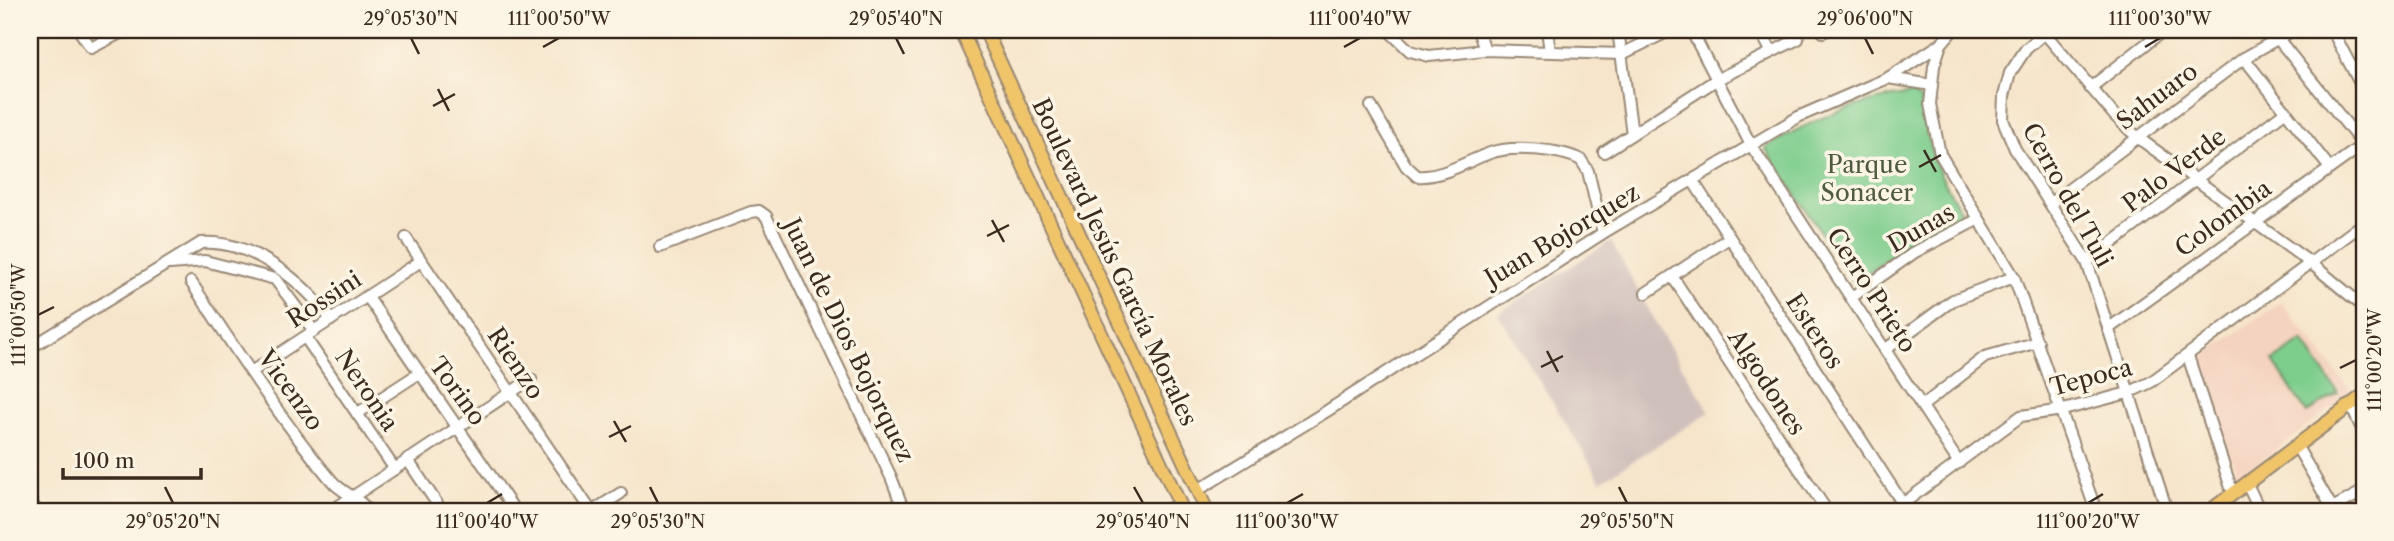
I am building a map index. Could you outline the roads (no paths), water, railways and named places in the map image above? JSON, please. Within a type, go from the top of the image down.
[{"type":"main road","name":"Boulevard Jesús García Morales","points":[[961,30],[1181,508]]},
{"type":"main road","name":"Boulevard Jesús García Morales","points":[[985,30],[1207,511]]},
{"type":"main road","points":[[2210,511],[2364,396]]},
{"type":"main road","points":[[30,501],[36,511]]},
{"type":"street","points":[[79,30],[91,48],[126,30]]},
{"type":"street","points":[[1388,30],[1417,55],[1485,50],[1622,54],[1671,30]]},
{"type":"street","points":[[1478,30],[1485,50]]},
{"type":"street","points":[[1547,30],[1550,51]]},
{"type":"street","points":[[1618,30],[1632,134]]},
{"type":"street","name":"Cerro Prieto","points":[[1691,30],[1751,145],[1959,463]]},
{"type":"street","points":[[1760,30],[1771,51]]},
{"type":"street","name":"Juan Bojorquez","points":[[1198,490],[1327,411],[1603,233],[1818,107],[1888,78],[1941,44],[1953,30]]},
{"type":"street","points":[[2090,88],[2164,30]]},
{"type":"street","name":"Sahuaro","points":[[2052,202],[2274,33],[2293,30]]},
{"type":"street","points":[[2332,30],[2364,91]]},
{"type":"street","points":[[2045,31],[2090,88],[2137,136],[2312,264],[2364,307]]},
{"type":"street","name":"Cerro del Tuli","points":[[2045,31],[2026,49],[2010,73],[2004,96],[2003,120],[2015,149],[2052,202],[2087,262],[2167,511]]},
{"type":"street","points":[[2274,33],[2364,145]]},
{"type":"street","points":[[1604,152],[1716,80],[1798,38]]},
{"type":"street","points":[[1941,44],[1930,104],[1940,155],[2014,277],[2063,410],[2096,511]]},
{"type":"street","points":[[2244,58],[2329,167]]},
{"type":"street","points":[[1888,78],[1932,85]]},
{"type":"street","points":[[1371,106],[1406,166],[1417,176],[1434,175],[1503,150],[1541,151],[1581,159],[1588,171],[1603,233]]},
{"type":"street","name":"Palo Verde","points":[[2087,262],[2286,111]]},
{"type":"street","name":"Colombia","points":[[2108,329],[2329,167],[2364,145]]},
{"type":"street","name":"Esteros","points":[[1693,181],[1903,504]]},
{"type":"street","name":"Juan de Dios Bojorquez","points":[[660,247],[751,212],[759,211],[766,216],[891,477],[904,511]]},
{"type":"street","name":"Dunas","points":[[1852,297],[1915,252],[1977,220]]},
{"type":"street","name":"Tepoca","points":[[1893,511],[2021,416],[2063,410],[2128,393],[2188,356],[2364,223]]},
{"type":"street","name":"Rienzo","points":[[406,238],[592,511]]},
{"type":"street","points":[[1646,293],[1729,239]]},
{"type":"street","points":[[30,348],[170,264],[191,247],[210,242],[222,243],[281,268],[301,283],[331,320]]},
{"type":"street","points":[[170,264],[205,261],[275,279],[281,268]]},
{"type":"street","name":"Rossini","points":[[251,372],[421,261]]},
{"type":"street","name":"Algodones","points":[[1672,276],[1827,511]]},
{"type":"street","points":[[1886,349],[1953,300],[2014,277]]},
{"type":"street","name":"Neronia","points":[[275,279],[394,468]]},
{"type":"street","name":"Vicenzo","points":[[191,282],[251,372],[334,483],[368,511]]},
{"type":"street","name":"Torino","points":[[367,296],[418,374],[516,511]]},
{"type":"street","points":[[1922,406],[1985,358],[2038,342]]},
{"type":"street","points":[[2188,356],[2233,494]]},
{"type":"street","points":[[358,413],[418,374]]},
{"type":"street","points":[[331,511],[531,379]]},
{"type":"street","points":[[2351,406],[2364,433]]},
{"type":"street","points":[[2297,447],[2331,510],[2364,491]]},
{"type":"street","name":"Neronia","points":[[407,459],[442,511]]},
{"type":"street","points":[[2247,484],[2260,511]]},
{"type":"street","points":[[592,511],[621,493]]},
{"type":"street","points":[[1163,511],[1181,508]]},
{"type":"park label","name":"Parque Sonacer","points":[[1867,178]]}]
